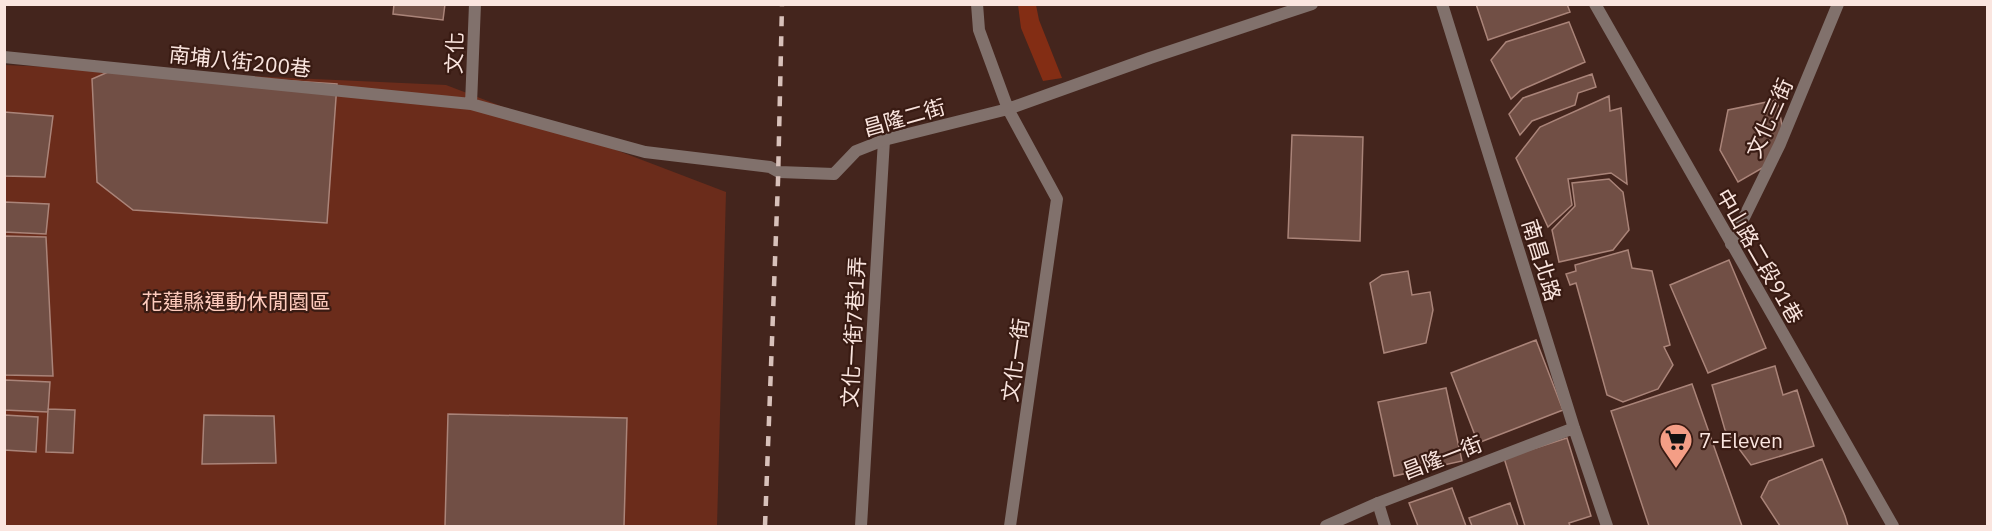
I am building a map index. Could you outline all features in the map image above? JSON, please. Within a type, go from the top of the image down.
[{"type":"street","name":"文化","points":[[471,104],[476,4]]},
{"type":"street","points":[[977,4],[980,30],[1008,108]]},
{"type":"street","name":"昌隆二街","points":[[471,104],[645,152],[770,167],[779,172],[834,174],[856,151],[884,140],[1008,108],[1312,4]]},
{"type":"street","name":"南昌北路","points":[[1442,4],[1606,526]]},
{"type":"street","name":"中山路二段91巷","points":[[1594,4],[1893,526]]},
{"type":"street","name":"文化三街","points":[[1731,244],[1780,144],[1838,4]]},
{"type":"street","name":"南埔八街200巷","points":[[4,57],[471,104]]},
{"type":"street","name":"文化一街","points":[[1008,108],[1057,199],[1010,526]]},
{"type":"street","name":"文化一街7巷1弄","points":[[861,526],[884,140]]},
{"type":"street","name":"昌隆一街","points":[[1326,526],[1378,503],[1574,428]]},
{"type":"street","points":[[1378,503],[1385,526]]},
{"type":"green space","name":"花蓮縣運動休閒園區","points":[[5,65],[446,85],[726,192],[717,526],[5,526]]},
{"type":"shaded area","points":[[1018,5],[1036,5],[1039,20],[1062,78],[1043,81],[1021,28]]},
{"type":"building","points":[[394,4],[445,4],[443,20],[393,14]]},
{"type":"building","points":[[1476,4],[1567,4],[1570,12],[1488,40]]},
{"type":"building","points":[[1569,22],[1585,62],[1521,90],[1511,99],[1491,60],[1506,42]]},
{"type":"building","points":[[115,69],[337,84],[327,223],[133,210],[97,182],[92,79]]},
{"type":"building","points":[[1592,74],[1596,87],[1578,93],[1575,105],[1532,121],[1520,135],[1509,114],[1523,98]]},
{"type":"building","points":[[1609,96],[1610,111],[1621,108],[1627,184],[1611,173],[1568,179],[1572,205],[1548,227],[1516,158],[1540,127]]},
{"type":"building","points":[[1777,100],[1784,135],[1771,163],[1738,182],[1720,150],[1728,110]]},
{"type":"building","points":[[4,112],[53,116],[45,177],[4,176]]},
{"type":"building","points":[[1292,135],[1363,137],[1360,241],[1288,238]]},
{"type":"building","points":[[1609,179],[1623,192],[1629,230],[1613,250],[1559,262],[1552,230],[1575,206],[1572,183]]},
{"type":"building","points":[[4,202],[49,204],[46,234],[4,232]]},
{"type":"building","points":[[4,236],[46,237],[53,376],[4,375]]},
{"type":"building","points":[[1628,250],[1632,268],[1652,271],[1670,345],[1664,347],[1673,365],[1658,389],[1623,402],[1607,395],[1576,283],[1570,285],[1566,274],[1576,271],[1575,265]]},
{"type":"building","points":[[1729,260],[1766,348],[1708,373],[1670,285]]},
{"type":"building","points":[[1408,271],[1412,295],[1430,292],[1433,310],[1426,343],[1384,353],[1370,283],[1382,275]]},
{"type":"building","points":[[1536,340],[1563,410],[1478,443],[1451,373]]},
{"type":"building","points":[[1775,366],[1783,395],[1797,390],[1814,446],[1751,465],[1725,430],[1712,385]]},
{"type":"building","points":[[5,380],[50,382],[48,412],[4,410]]},
{"type":"building","name":"7-Eleven","points":[[1692,384],[1742,526],[1649,526],[1611,411]]},
{"type":"building","points":[[1446,388],[1462,461],[1394,476],[1378,402]]},
{"type":"building","points":[[48,409],[75,410],[73,453],[46,452]]},
{"type":"building","points":[[448,414],[627,418],[624,526],[445,526]]},
{"type":"building","points":[[4,415],[38,417],[36,452],[4,450]]},
{"type":"building","points":[[204,415],[274,416],[276,463],[202,464]]},
{"type":"building","points":[[1567,438],[1591,516],[1569,523],[1570,526],[1525,526],[1504,458]]},
{"type":"building","points":[[1822,459],[1848,526],[1780,526],[1761,497],[1769,481]]},
{"type":"building","points":[[1452,488],[1466,526],[1418,526],[1409,503]]},
{"type":"building","points":[[1510,503],[1518,526],[1472,526],[1469,518]]},
{"type":"railway","points":[[765,526],[782,4]]},
{"type":"place","name":"7-Eleven","points":[[1676,469]]}]
